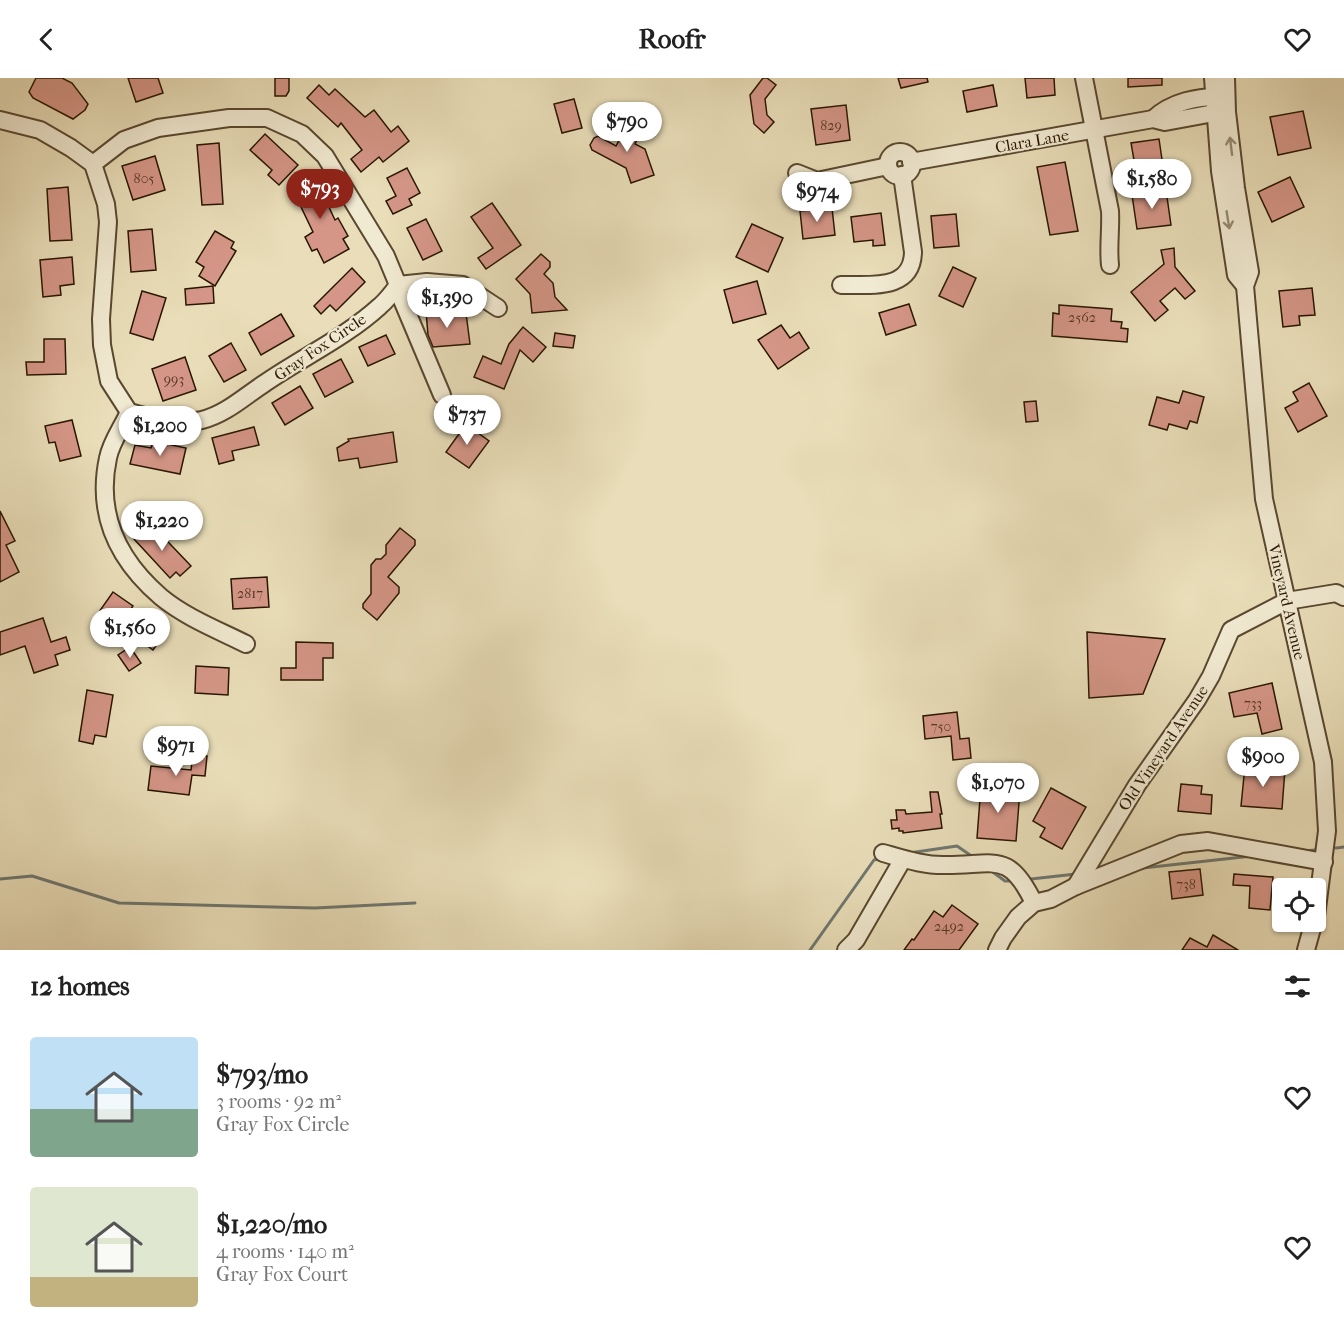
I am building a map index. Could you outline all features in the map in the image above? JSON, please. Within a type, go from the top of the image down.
[{"type":"street","points":[[1084,78],[1110,211],[1111,228],[1108,251],[1110,265]]},
{"type":"street","name":"Vineyard Avenue","points":[[1213,78],[1236,188],[1250,272],[1245,286],[1264,499],[1323,762],[1327,831],[1322,878]]},
{"type":"street","name":"Vineyard Avenue","points":[[1218,102],[1226,78]]},
{"type":"street","name":"Clara Lane","points":[[797,173],[817,181],[900,168],[1153,119],[1165,122],[1218,102]]},
{"type":"street","points":[[93,164],[124,140],[158,128],[229,118],[267,118],[302,134],[325,156],[387,256],[402,300],[442,395]]},
{"type":"street","points":[[0,120],[40,130],[93,164],[106,204],[108,222],[101,319],[102,345],[109,381],[129,412],[108,456],[105,483],[105,510],[115,542],[132,566],[161,597],[195,619],[246,644]]},
{"type":"street","points":[[841,285],[891,283],[908,273],[913,252],[900,168]]},
{"type":"street","points":[[398,285],[427,282],[463,285],[498,308]]},
{"type":"street","name":"Gray Fox Circle","points":[[129,412],[161,420],[183,422],[202,420],[231,408],[266,382],[345,332],[381,306],[398,285]]},
{"type":"street","name":"Old Vineyard Avenue","points":[[1076,886],[1137,785],[1197,700],[1211,676],[1231,630],[1287,601],[1336,593],[1344,597]]},
{"type":"street","points":[[997,950],[1018,917],[1034,903],[1050,899],[1076,886],[1181,844],[1208,841],[1324,862]]},
{"type":"street","points":[[883,853],[903,859],[946,865],[993,862],[1004,865],[1017,874],[1034,903]]},
{"type":"street","points":[[846,950],[856,940],[903,859]]},
{"type":"street","points":[[1306,950],[1311,932]]},
{"type":"building","points":[[36,78],[62,78],[72,83],[88,104],[85,110],[73,119],[33,98],[29,92]]},
{"type":"building","points":[[128,78],[158,78],[163,93],[136,102]]},
{"type":"building","points":[[275,78],[289,78],[289,91],[286,96],[275,96]]},
{"type":"building","points":[[763,78],[767,78],[776,85],[765,99],[767,115],[774,122],[764,133],[754,124],[750,95]]},
{"type":"building","points":[[898,78],[927,78],[928,82],[901,88]]},
{"type":"building","points":[[1025,78],[1054,78],[1055,95],[1027,98]]},
{"type":"building","points":[[1128,78],[1162,78],[1162,85],[1128,87]]},
{"type":"building","points":[[319,85],[329,95],[335,89],[365,117],[374,110],[391,132],[398,126],[409,141],[383,162],[379,157],[361,172],[351,159],[362,150],[341,123],[338,127],[307,98]]},
{"type":"building","points":[[993,85],[997,106],[967,112],[963,91]]},
{"type":"building","points":[[574,99],[582,128],[562,133],[554,104]]},
{"type":"building","points":[[846,105],[850,140],[816,145],[811,109]]},
{"type":"building","points":[[1303,111],[1311,148],[1278,155],[1270,117]]},
{"type":"building","points":[[633,121],[640,125],[642,130],[635,144],[645,149],[654,175],[631,183],[626,168],[592,150],[590,145],[598,136],[616,146],[628,123]]},
{"type":"building","points":[[265,134],[298,165],[279,185],[268,175],[272,170],[250,150]]},
{"type":"building","points":[[1159,139],[1164,173],[1129,178],[1127,161],[1134,160],[1131,143]]},
{"type":"building","points":[[219,143],[223,204],[202,205],[197,145]]},
{"type":"building","points":[[155,156],[165,190],[133,200],[122,166]]},
{"type":"building","points":[[1065,162],[1078,231],[1050,235],[1037,167]]},
{"type":"building","points":[[407,168],[420,193],[409,199],[412,205],[393,214],[386,201],[396,196],[387,178]]},
{"type":"building","points":[[313,173],[335,220],[338,218],[348,236],[343,239],[349,249],[324,263],[317,249],[312,251],[305,237],[313,232],[290,184]]},
{"type":"building","points":[[1290,177],[1304,207],[1272,222],[1258,192]]},
{"type":"building","points":[[68,187],[72,240],[50,241],[47,189]]},
{"type":"building","points":[[1166,190],[1171,225],[1137,229],[1132,195]]},
{"type":"building","points":[[492,203],[521,245],[486,269],[478,258],[493,248],[471,217]]},
{"type":"building","points":[[832,208],[835,235],[803,239],[800,211]]},
{"type":"building","points":[[881,213],[885,245],[873,246],[873,240],[854,242],[851,217]]},
{"type":"building","points":[[956,214],[959,246],[934,248],[931,216]]},
{"type":"building","points":[[426,219],[442,251],[423,260],[407,228]]},
{"type":"building","points":[[752,224],[783,238],[768,272],[736,257]]},
{"type":"building","points":[[152,229],[156,270],[131,272],[128,231]]},
{"type":"building","points":[[215,231],[234,242],[231,248],[236,251],[215,286],[199,276],[204,267],[196,262]]},
{"type":"building","points":[[1174,248],[1175,267],[1195,291],[1185,299],[1175,288],[1160,301],[1168,310],[1155,321],[1131,292],[1164,264],[1161,250]]},
{"type":"building","points":[[541,254],[550,262],[550,267],[544,274],[553,283],[555,297],[567,310],[532,313],[530,294],[516,279]]},
{"type":"building","points":[[72,257],[74,284],[60,286],[61,295],[43,297],[40,260]]},
{"type":"building","points":[[953,267],[976,278],[963,307],[939,296]]},
{"type":"building","points":[[352,268],[365,282],[336,311],[330,305],[321,314],[314,306]]},
{"type":"building","points":[[757,281],[766,314],[733,323],[724,290]]},
{"type":"building","points":[[213,286],[214,303],[186,305],[185,289]]},
{"type":"building","points":[[1312,288],[1315,315],[1299,316],[1300,325],[1283,327],[1279,291]]},
{"type":"building","points":[[142,291],[166,298],[153,340],[130,333]]},
{"type":"building","points":[[909,304],[916,325],[886,335],[879,313]]},
{"type":"building","points":[[1059,305],[1112,309],[1111,321],[1122,322],[1121,328],[1128,329],[1127,342],[1052,336],[1053,313],[1059,314]]},
{"type":"building","points":[[448,309],[449,315],[466,313],[470,344],[433,347],[428,335],[426,311]]},
{"type":"building","points":[[281,314],[294,336],[261,355],[249,333]]},
{"type":"building","points":[[781,325],[790,338],[799,332],[809,348],[778,369],[758,340]]},
{"type":"building","points":[[523,327],[546,347],[533,362],[520,350],[504,389],[474,377],[483,356],[501,364],[509,344]]},
{"type":"building","points":[[555,333],[575,336],[573,348],[553,346]]},
{"type":"building","points":[[386,335],[395,354],[368,366],[359,347]]},
{"type":"building","points":[[44,339],[65,339],[66,374],[27,375],[26,362],[44,362]]},
{"type":"building","points":[[231,343],[246,370],[224,382],[209,356]]},
{"type":"building","points":[[185,357],[196,390],[163,401],[152,369]]},
{"type":"building","points":[[341,359],[353,382],[325,397],[313,374]]},
{"type":"building","points":[[1309,383],[1327,416],[1298,432],[1285,408],[1298,401],[1293,392]]},
{"type":"building","points":[[300,386],[313,408],[285,425],[272,403]]},
{"type":"building","points":[[1183,391],[1204,397],[1197,423],[1190,421],[1187,429],[1169,424],[1167,430],[1149,425],[1157,397],[1179,403]]},
{"type":"building","points":[[1036,401],[1038,421],[1026,422],[1024,402]]},
{"type":"building","points":[[72,420],[81,456],[60,461],[55,442],[49,443],[45,426]]},
{"type":"building","points":[[466,424],[489,441],[469,468],[446,452]]},
{"type":"building","points":[[254,427],[259,445],[232,451],[234,460],[219,464],[212,438]]},
{"type":"building","points":[[393,432],[397,462],[360,468],[358,458],[339,461],[337,448],[349,441],[348,439]]},
{"type":"building","points":[[153,441],[186,448],[180,474],[130,464],[135,445],[151,448]]},
{"type":"building","points":[[0,511],[15,541],[6,545],[19,572],[0,582]]},
{"type":"building","points":[[151,524],[191,566],[180,576],[176,572],[170,578],[134,539]]},
{"type":"building","points":[[400,528],[415,540],[415,545],[388,577],[399,587],[399,593],[377,620],[363,608],[363,604],[371,594],[371,565],[376,559],[381,559],[386,554],[386,545]]},
{"type":"building","points":[[267,577],[269,607],[233,609],[231,579]]},
{"type":"building","points":[[113,592],[133,606],[128,613],[163,636],[153,650],[114,622],[110,630],[94,619]]},
{"type":"building","points":[[43,618],[51,642],[66,637],[70,650],[55,655],[58,665],[34,673],[25,646],[0,655],[0,632]]},
{"type":"building","points":[[1087,632],[1165,639],[1143,694],[1089,698]]},
{"type":"building","points":[[296,642],[333,643],[333,658],[323,658],[323,680],[281,680],[281,668],[296,668]]},
{"type":"building","points":[[130,647],[141,663],[129,671],[118,655]]},
{"type":"building","points":[[196,666],[229,668],[228,695],[195,693]]},
{"type":"building","points":[[1272,683],[1282,729],[1262,734],[1257,713],[1234,717],[1229,693]]},
{"type":"building","points":[[87,690],[113,695],[106,737],[95,735],[93,744],[79,741]]},
{"type":"building","points":[[957,712],[960,739],[969,738],[971,758],[953,760],[951,736],[925,739],[923,716]]},
{"type":"building","points":[[193,755],[207,756],[205,776],[192,775],[189,795],[148,790],[151,766],[191,770]]},
{"type":"building","points":[[1245,766],[1285,769],[1282,809],[1241,806]]},
{"type":"building","points":[[1181,784],[1202,786],[1201,794],[1212,795],[1211,814],[1178,811]]},
{"type":"building","points":[[981,786],[1020,790],[1016,841],[977,838]]},
{"type":"building","points":[[1051,788],[1086,807],[1062,849],[1040,837],[1045,828],[1033,821]]},
{"type":"building","points":[[930,792],[938,792],[942,828],[903,833],[899,831],[899,828],[892,829],[891,820],[897,820],[896,810],[905,810],[906,814],[932,812]]},
{"type":"building","points":[[1200,869],[1203,895],[1172,899],[1169,872]]},
{"type":"building","points":[[1234,874],[1273,877],[1270,910],[1249,908],[1250,886],[1233,885]]},
{"type":"building","points":[[952,905],[978,924],[959,950],[904,950],[912,939],[914,940],[934,911],[943,917]]},
{"type":"building","points":[[1213,935],[1238,950],[1182,950],[1190,938],[1207,947]]},
{"type":"waterway","points":[[909,853],[957,846],[973,857]]},
{"type":"waterway","points":[[1336,848],[1344,847]]},
{"type":"waterway","points":[[1304,851],[1315,850]]},
{"type":"waterway","points":[[1143,868],[1252,856]]},
{"type":"waterway","points":[[810,950],[874,860],[882,858]]},
{"type":"waterway","points":[[990,870],[1005,881],[1011,881]]},
{"type":"waterway","points":[[1031,879],[1076,874]]},
{"type":"waterway","points":[[0,879],[32,876],[119,903],[315,908],[415,903]]}]
